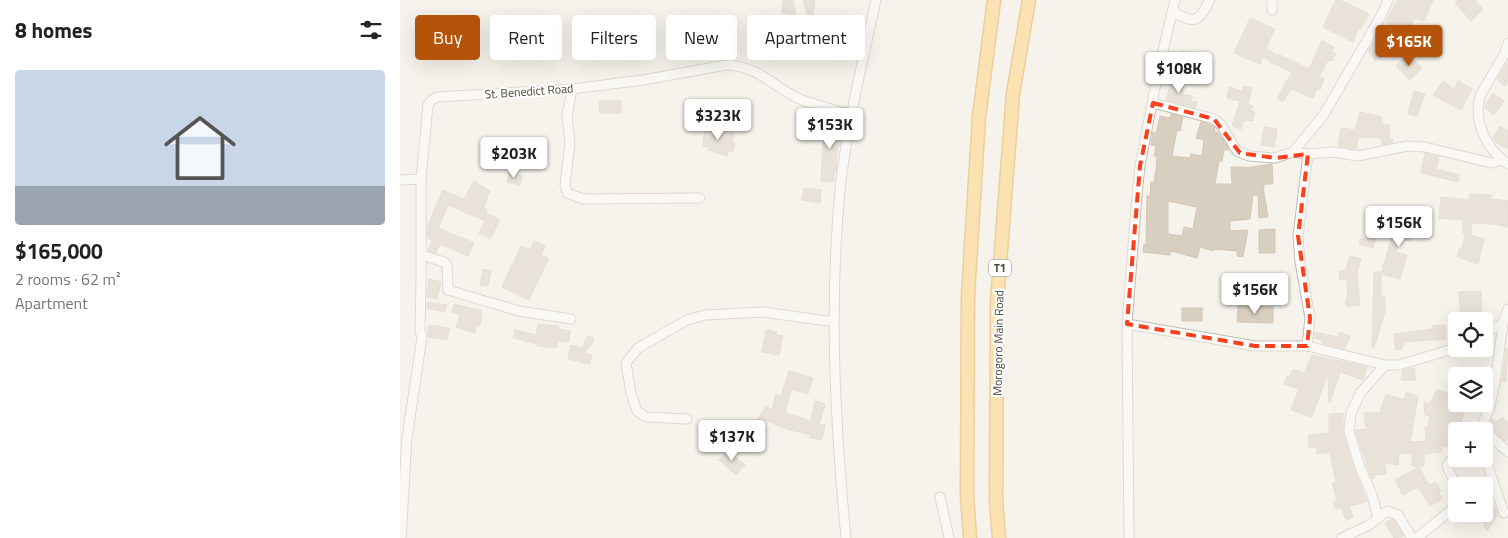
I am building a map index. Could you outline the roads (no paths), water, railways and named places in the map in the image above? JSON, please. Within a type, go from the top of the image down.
[{"type":"highway","name":"T1","points":[[970,538],[967,495],[968,295],[979,117],[994,0]]},
{"type":"highway","name":"Morogoro Main Road","points":[[999,538],[996,500],[997,302],[1013,94],[1029,0]]},
{"type":"street","points":[[846,538],[837,440],[833,306],[840,190],[851,115],[876,0]]},
{"type":"street","points":[[1128,538],[1127,324],[1139,176],[1159,67],[1175,0]]},
{"type":"street","points":[[1173,12],[1194,21],[1199,18],[1210,0]]},
{"type":"street","points":[[1272,0],[1272,10]]},
{"type":"street","points":[[1293,152],[1323,116],[1381,16],[1388,0]]},
{"type":"street","points":[[1505,162],[1487,145],[1480,125],[1478,103],[1480,96],[1505,53],[1508,43]]},
{"type":"street","name":"St. Benedict Road","points":[[401,538],[407,438],[422,336],[420,331],[421,179],[428,105],[432,100],[437,98],[572,89],[643,80],[726,65],[739,65],[758,72],[789,94],[804,101],[851,115]]},
{"type":"street","points":[[572,89],[567,116],[570,143],[565,184],[567,193],[584,199],[700,198]]},
{"type":"street","points":[[1152,103],[1214,119],[1219,122],[1237,151],[1249,156],[1275,158],[1293,152],[1308,154],[1334,152],[1358,156],[1407,146],[1425,147],[1490,163],[1505,162]]},
{"type":"street","points":[[1307,346],[1310,318],[1300,262],[1298,236],[1308,154]]},
{"type":"street","points":[[400,180],[421,179]]},
{"type":"street","points":[[421,256],[444,262],[447,265],[448,290],[519,311],[571,319]]},
{"type":"street","points":[[1483,422],[1489,410],[1503,323],[1508,309]]},
{"type":"street","points":[[687,419],[646,417],[637,411],[631,393],[626,364],[638,348],[687,320],[705,314],[763,312],[827,321]]},
{"type":"street","points":[[1493,329],[1503,323]]},
{"type":"street","points":[[1127,324],[1255,346],[1307,346],[1385,365],[1399,365],[1448,350]]},
{"type":"street","points":[[1378,518],[1372,495],[1360,467],[1349,431],[1351,413],[1361,392],[1385,365]]},
{"type":"street","points":[[1493,440],[1508,452]]},
{"type":"street","points":[[1448,464],[1448,469],[1453,477]]},
{"type":"street","points":[[1488,467],[1504,513]]},
{"type":"street","points":[[940,498],[948,538]]},
{"type":"street","points":[[1342,538],[1369,525],[1388,511],[1398,515],[1412,538]]},
{"type":"street","points":[[1417,538],[1448,513]]}]
